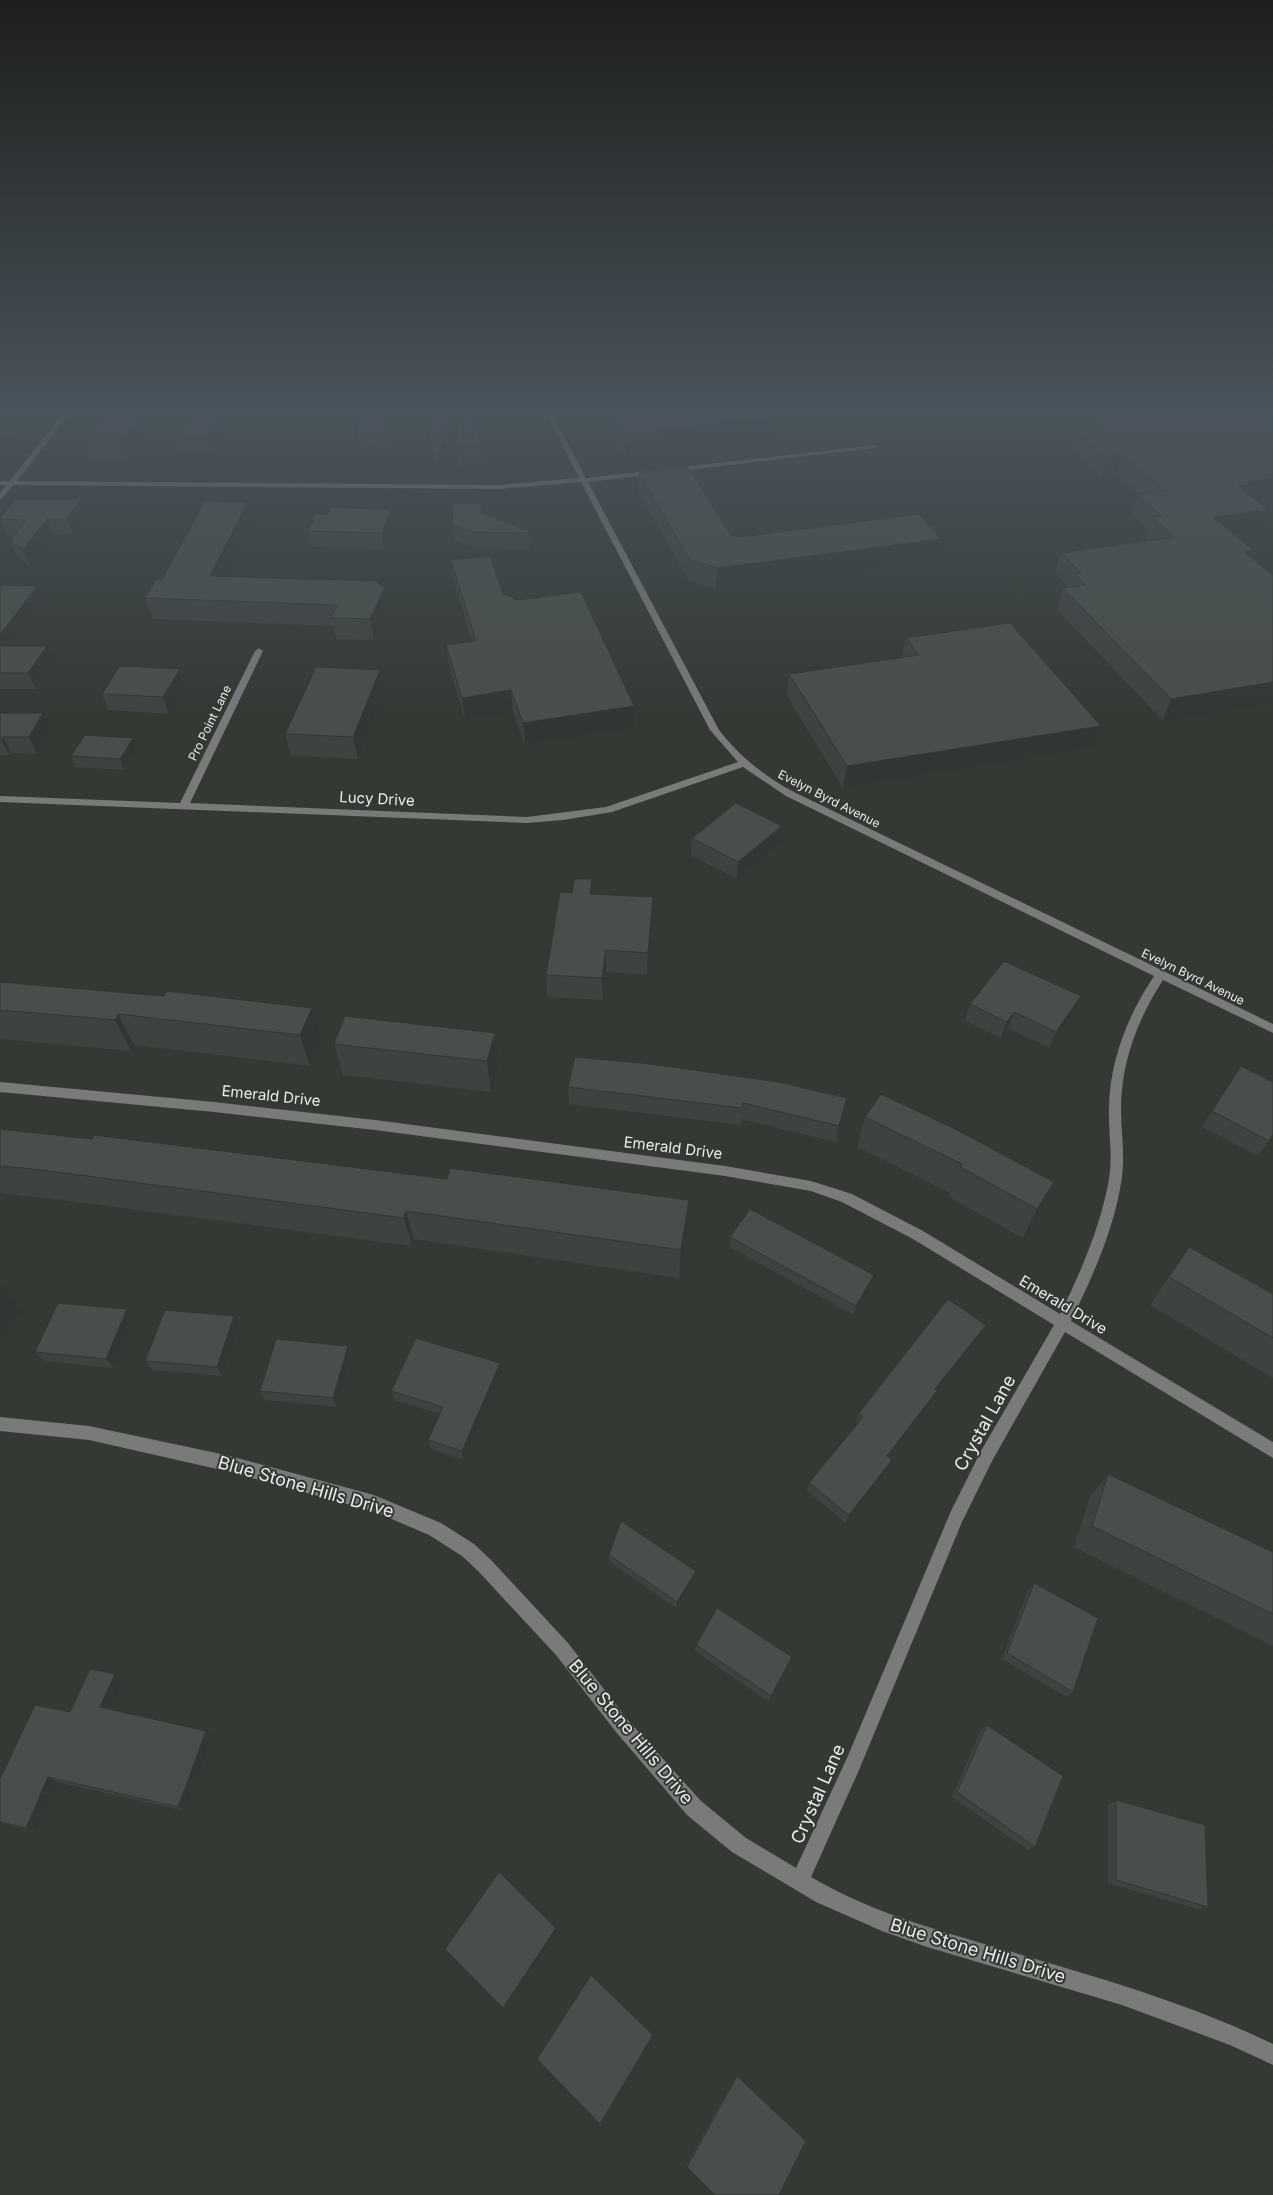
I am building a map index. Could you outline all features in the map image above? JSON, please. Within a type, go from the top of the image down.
[{"type":"street","name":"Evelyn Byrd Avenue","points":[[600,510],[715,730],[744,763],[768,782],[1273,1030]]},
{"type":"street","name":"Pro Point Lane","points":[[184,805],[259,651]]},
{"type":"street","name":"Lucy Drive","points":[[0,799],[184,805],[496,820],[546,819],[608,810],[660,794],[744,763]]},
{"type":"street","name":"Crystal Lane","points":[[799,1882],[852,1766],[914,1612],[973,1483],[997,1435],[1063,1324],[1083,1279],[1111,1200],[1118,1154],[1115,1102],[1119,1070],[1127,1037],[1139,1008],[1160,974]]},
{"type":"street","name":"Emerald Drive","points":[[0,1088],[332,1119],[796,1182],[846,1198],[889,1219],[1273,1451]]},
{"type":"street","name":"Blue Stone Hills Drive","points":[[0,1424],[89,1433],[226,1463],[351,1496],[404,1515],[435,1529],[474,1555],[534,1617],[576,1666],[622,1726],[694,1808],[739,1845],[799,1882],[882,1921],[927,1937],[1122,1995],[1234,2036],[1273,2055]]},
{"type":"building","points":[[6,510],[73,510],[67,519],[47,519],[23,550],[10,541],[26,520],[0,519]]},
{"type":"building","points":[[200,510],[244,510],[210,576],[375,581],[385,588],[370,619],[331,618],[337,605],[145,598],[156,580],[162,579]]},
{"type":"building","points":[[330,510],[391,510],[382,533],[308,531],[316,514],[328,514]]},
{"type":"building","points":[[453,510],[481,510],[481,513],[529,531],[529,533],[473,532],[452,524]]},
{"type":"building","points":[[661,510],[715,510],[731,535],[741,537],[919,514],[941,539],[718,568],[690,560]]},
{"type":"building","points":[[1155,510],[1266,510],[1213,517],[1253,550],[1244,552],[1273,575],[1273,682],[1171,699],[1063,588],[1086,585],[1075,574],[1081,573],[1061,553],[1175,537],[1152,517],[1162,516]]},
{"type":"building","points":[[490,556],[503,594],[518,600],[581,592],[634,706],[523,723],[511,690],[462,698],[446,645],[476,641],[451,560]]},
{"type":"building","points":[[0,585],[37,586],[0,635]]},
{"type":"building","points":[[1010,623],[1101,726],[847,766],[789,674],[919,655],[906,638]]},
{"type":"building","points":[[0,646],[47,646],[28,673],[0,673]]},
{"type":"building","points":[[120,666],[180,669],[163,697],[102,694]]},
{"type":"building","points":[[316,667],[380,670],[353,737],[285,734]]},
{"type":"building","points":[[0,713],[43,713],[29,737],[3,737],[0,739]]},
{"type":"building","points":[[85,735],[133,738],[120,759],[71,756]]},
{"type":"building","points":[[736,803],[782,826],[738,862],[692,838]]},
{"type":"building","points":[[574,879],[592,879],[590,894],[653,897],[648,953],[606,950],[602,978],[546,975],[560,892],[572,893]]},
{"type":"building","points":[[1004,961],[1081,996],[1056,1032],[1014,1012],[1007,1022],[970,1004]]},
{"type":"building","points":[[0,982],[164,996],[167,991],[312,1008],[300,1035],[118,1014],[115,1020],[0,1010]]},
{"type":"building","points":[[345,1016],[495,1033],[487,1061],[334,1044]]},
{"type":"building","points":[[575,1057],[651,1064],[779,1082],[847,1098],[839,1126],[743,1103],[742,1108],[568,1087]]},
{"type":"building","points":[[1241,1066],[1273,1082],[1273,1134],[1269,1141],[1212,1111]]},
{"type":"building","points":[[881,1094],[955,1129],[1054,1182],[1037,1209],[960,1167],[962,1164],[865,1117]]},
{"type":"building","points":[[0,1129],[92,1139],[94,1135],[447,1179],[450,1168],[689,1200],[681,1250],[406,1211],[404,1218],[0,1166]]},
{"type":"building","points":[[750,1209],[874,1275],[856,1306],[730,1237]]},
{"type":"building","points":[[1189,1247],[1273,1294],[1273,1338],[1169,1277]]},
{"type":"building","points":[[948,1299],[986,1325],[935,1389],[937,1391],[887,1456],[892,1460],[849,1515],[809,1483],[863,1417],[859,1413]]},
{"type":"building","points":[[58,1303],[127,1309],[106,1359],[35,1352]]},
{"type":"building","points":[[165,1310],[234,1316],[217,1367],[145,1361]]},
{"type":"building","points":[[416,1338],[500,1363],[462,1451],[428,1440],[443,1407],[391,1391]]},
{"type":"building","points":[[276,1339],[348,1346],[333,1398],[260,1391]]},
{"type":"building","points":[[1108,1474],[1273,1552],[1273,1614],[1092,1526]]},
{"type":"building","points":[[621,1521],[696,1571],[677,1602],[609,1555]]},
{"type":"building","points":[[1034,1583],[1098,1618],[1073,1692],[1007,1653]]},
{"type":"building","points":[[717,1608],[792,1657],[771,1696],[696,1645]]},
{"type":"building","points":[[90,1669],[115,1674],[100,1707],[206,1731],[178,1807],[48,1777],[26,1828],[0,1822],[0,1779],[35,1705],[70,1712]]},
{"type":"building","points":[[987,1725],[1063,1776],[1035,1847],[957,1792]]},
{"type":"building","points":[[1116,1800],[1205,1825],[1208,1907],[1116,1880]]},
{"type":"building","points":[[499,1872],[556,1928],[503,2008],[445,1949]]},
{"type":"building","points":[[591,1975],[653,2035],[600,2124],[537,2059]]},
{"type":"building","points":[[737,2076],[806,2141],[779,2195],[715,2195],[687,2167]]}]
